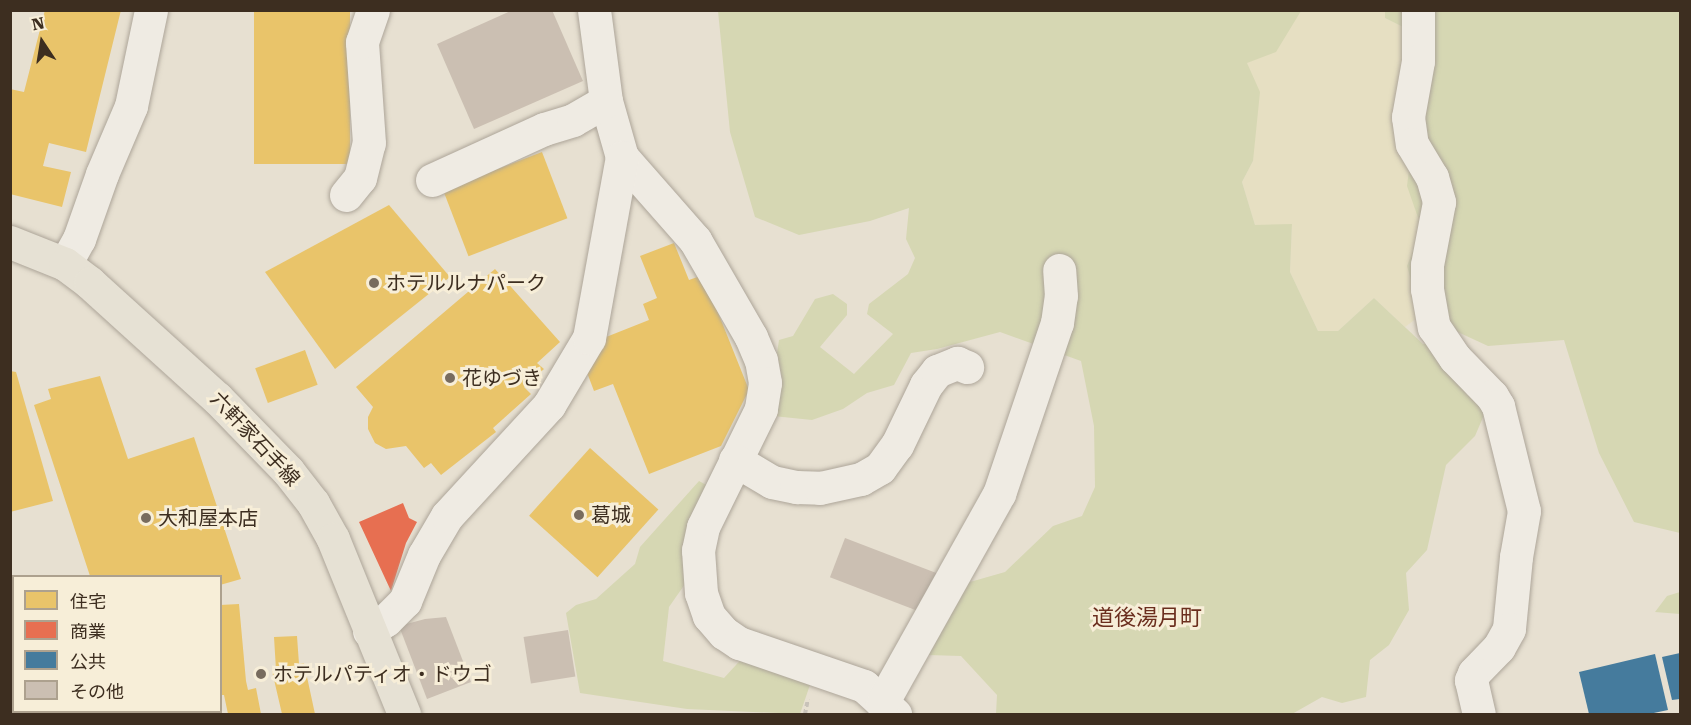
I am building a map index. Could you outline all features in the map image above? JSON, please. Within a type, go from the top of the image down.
[{"type":"main road","name":"六軒家石手線","points":[[10,243],[65,264],[98,290],[217,398],[288,471],[313,503],[333,539],[404,714]]},
{"type":"street","points":[[65,264],[79,238],[102,174],[131,106],[151,10]]},
{"type":"street","points":[[346,195],[360,178],[369,143],[362,42],[373,10]]},
{"type":"street","points":[[594,10],[606,100],[622,157],[695,240],[751,337],[761,360],[765,383],[760,409],[703,527],[698,550],[701,593],[709,616],[724,633],[739,643],[864,686],[889,708],[999,494],[1057,322],[1061,296],[1059,270]]},
{"type":"street","points":[[1418,10],[1418,61],[1408,117],[1412,144],[1432,177],[1439,202],[1427,266],[1427,289],[1434,327],[1455,358],[1492,396],[1498,406],[1524,511],[1516,557],[1509,629],[1499,647],[1474,673],[1471,680],[1479,714]]},
{"type":"street","points":[[432,180],[544,129],[573,120],[606,100]]},
{"type":"street","points":[[369,631],[386,620],[405,601],[424,555],[447,516],[549,405],[589,338],[622,157]]},
{"type":"street","points":[[735,460],[772,482],[796,487],[820,488],[861,479],[880,468],[897,445],[926,385],[937,371],[957,363],[967,367]]},
{"type":"shaded area","points":[[1301,11],[1385,11],[1385,18],[1409,30],[1422,229],[1421,315],[1405,327],[1374,298],[1338,331],[1318,331],[1290,272],[1292,225],[1255,225],[1242,182],[1253,161],[1247,62]]},
{"type":"green space","points":[[718,11],[1301,11],[1276,52],[1247,63],[1260,92],[1253,161],[1242,182],[1255,225],[1292,224],[1290,272],[1318,331],[1338,331],[1374,298],[1423,344],[1457,344],[1496,387],[1475,436],[1446,465],[1427,550],[1406,573],[1409,610],[1389,645],[1370,660],[1366,697],[1342,703],[1322,697],[1292,714],[996,714],[997,695],[961,656],[928,655],[963,584],[1005,572],[1053,526],[1082,516],[1095,487],[1094,426],[1081,361],[1000,332],[937,349],[911,353],[894,385],[867,393],[843,409],[812,420],[773,416],[782,378],[777,353],[779,340],[793,336],[815,299],[833,294],[847,304],[847,315],[820,347],[854,374],[893,334],[867,314],[869,304],[908,274],[915,258],[906,239],[909,208],[870,221],[799,235],[755,217],[730,132]]},
{"type":"green space","points":[[1385,11],[1680,11],[1680,533],[1634,522],[1599,453],[1564,340],[1488,346],[1421,315],[1407,266],[1422,229],[1407,186],[1419,91],[1409,30],[1385,18]]},
{"type":"green space","points":[[699,481],[708,486],[685,584],[669,607],[663,661],[724,678],[747,653],[812,679],[800,714],[687,709],[580,693],[566,613],[576,605],[596,599],[635,564],[640,547]]},
{"type":"green space","points":[[1680,592],[1680,614],[1655,612],[1667,596]]},
{"type":"building: 住宅","points":[[45,10],[121,10],[86,152],[49,143],[43,166],[71,172],[62,207],[10,194],[10,89],[24,92]]},
{"type":"building: 住宅","points":[[254,10],[350,10],[350,164],[254,164]]},
{"type":"building: 住宅","points":[[542,152],[567,218],[468,256],[443,190]]},
{"type":"building: 住宅","points":[[389,205],[450,277],[335,369],[265,272]]},
{"type":"building: 住宅","points":[[674,243],[689,280],[703,275],[749,390],[721,446],[649,474],[613,384],[594,391],[583,362],[596,341],[649,320],[643,304],[657,298],[640,256]]},
{"type":"building: 住宅","name":"花ゆづき","points":[[495,269],[560,342],[537,363],[544,369],[524,387],[531,394],[493,428],[496,432],[441,475],[431,463],[424,468],[406,446],[386,449],[375,443],[368,429],[368,417],[373,407],[356,387]]},
{"type":"building: 住宅","points":[[305,350],[318,385],[268,403],[255,368]]},
{"type":"building: 住宅","points":[[10,371],[16,372],[53,501],[10,512]]},
{"type":"building: 住宅","name":"大和屋本店","points":[[100,376],[128,459],[194,437],[241,579],[222,584],[222,575],[90,575],[34,405],[51,399],[48,389]]},
{"type":"building: 住宅","points":[[590,448],[658,510],[597,577],[529,516]]},
{"type":"building: 住宅","points":[[239,604],[246,681],[248,690],[256,688],[261,714],[228,714],[224,695],[222,695],[222,605]]},
{"type":"building: 住宅","points":[[10,608],[12,608],[12,659],[10,659]]},
{"type":"building: 住宅","points":[[297,636],[299,664],[304,663],[315,714],[282,714],[272,671],[276,670],[274,637]]},
{"type":"building: 商業","points":[[403,503],[409,518],[417,522],[406,543],[391,591],[359,522]]},
{"type":"building: 公共","points":[[1680,653],[1680,699],[1672,700],[1662,657]]},
{"type":"building: 公共","points":[[1655,654],[1668,710],[1649,714],[1589,714],[1579,672]]},
{"type":"building: その他","points":[[513,10],[552,10],[583,81],[474,129],[437,44]]},
{"type":"building: その他","points":[[845,538],[942,575],[927,614],[830,577]]},
{"type":"building: その他","points":[[446,617],[471,682],[427,699],[399,626],[425,619]]},
{"type":"building: その他","points":[[568,630],[575,676],[531,683],[524,637]]},
{"type":"building: その他","points":[[218,713],[218,714],[187,714]]},
{"type":"place","name":"ホテルルナパーク","points":[[374,283]]},
{"type":"place","name":"花ゆづき","points":[[450,378]]},
{"type":"place","name":"葛城","points":[[579,515]]},
{"type":"place","name":"大和屋本店","points":[[146,518]]},
{"type":"place","name":"ホテルパティオ・ドウゴ","points":[[261,674]]},
{"type":"district","name":"道後湯月町","points":[[1147,618]]}]
